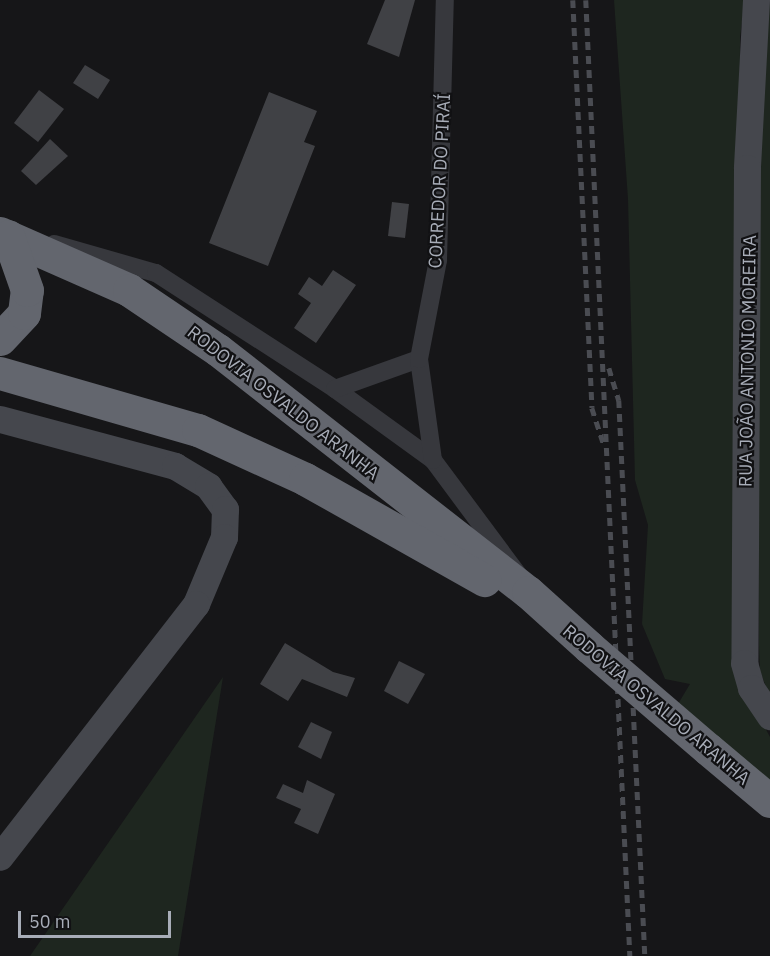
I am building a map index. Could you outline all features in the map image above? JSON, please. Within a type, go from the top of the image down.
[{"type":"highway","points":[[0,339],[24,313],[27,290],[4,234]]},
{"type":"highway","name":"RODOVIA OSVALDO ARANHA","points":[[4,234],[129,290],[218,350],[535,600],[770,801]]},
{"type":"highway","name":"RODOVIA OSVALDO ARANHA","points":[[0,373],[198,430],[305,479],[535,600]]},
{"type":"main road","name":"RUA JOÃO ANTONIO MOREIRA","points":[[756,0],[747,168],[744,663],[751,688],[770,716]]},
{"type":"main road","points":[[0,419],[175,466],[208,486],[225,509],[225,518],[214,572],[196,604],[0,857]]},
{"type":"street","name":"CORREDOR DO PIRAÍ","points":[[433,460],[419,360],[438,260],[445,0]]},
{"type":"street","points":[[4,234],[100,253],[156,273],[335,389],[433,460],[510,558],[535,600]]},
{"type":"street","points":[[335,389],[419,360]]},
{"type":"shaded area","points":[[614,0],[745,0],[740,37],[738,677],[770,737],[770,788],[675,709],[690,684],[665,679],[642,624],[648,525],[635,480],[628,199]]},
{"type":"shaded area","points":[[762,0],[770,0],[770,697],[760,671],[759,646],[756,111]]},
{"type":"shaded area","points":[[223,677],[178,956],[30,956]]},
{"type":"building","points":[[385,0],[415,0],[399,57],[367,44]]},
{"type":"building","points":[[85,65],[110,80],[98,99],[73,83]]},
{"type":"building","points":[[39,90],[64,109],[38,142],[14,123]]},
{"type":"building","points":[[269,92],[317,111],[304,142],[315,146],[268,266],[209,243]]},
{"type":"building","points":[[50,139],[68,156],[36,185],[21,171]]},
{"type":"building","points":[[392,202],[409,204],[405,238],[388,236]]},
{"type":"building","points":[[333,270],[356,285],[316,343],[294,328],[311,303],[298,294],[309,277],[322,286]]},
{"type":"building","points":[[285,643],[333,672],[355,678],[347,697],[302,679],[288,701],[260,684]]},
{"type":"building","points":[[399,661],[425,674],[408,704],[384,691]]},
{"type":"building","points":[[311,722],[332,732],[321,759],[298,747]]},
{"type":"building","points":[[307,780],[335,794],[318,834],[294,823],[301,809],[276,798],[283,784],[303,793]]},
{"type":"railway","points":[[573,0],[592,408],[604,445]]},
{"type":"railway","points":[[586,0],[630,956]]},
{"type":"railway","points":[[609,368],[619,400],[645,956]]}]
